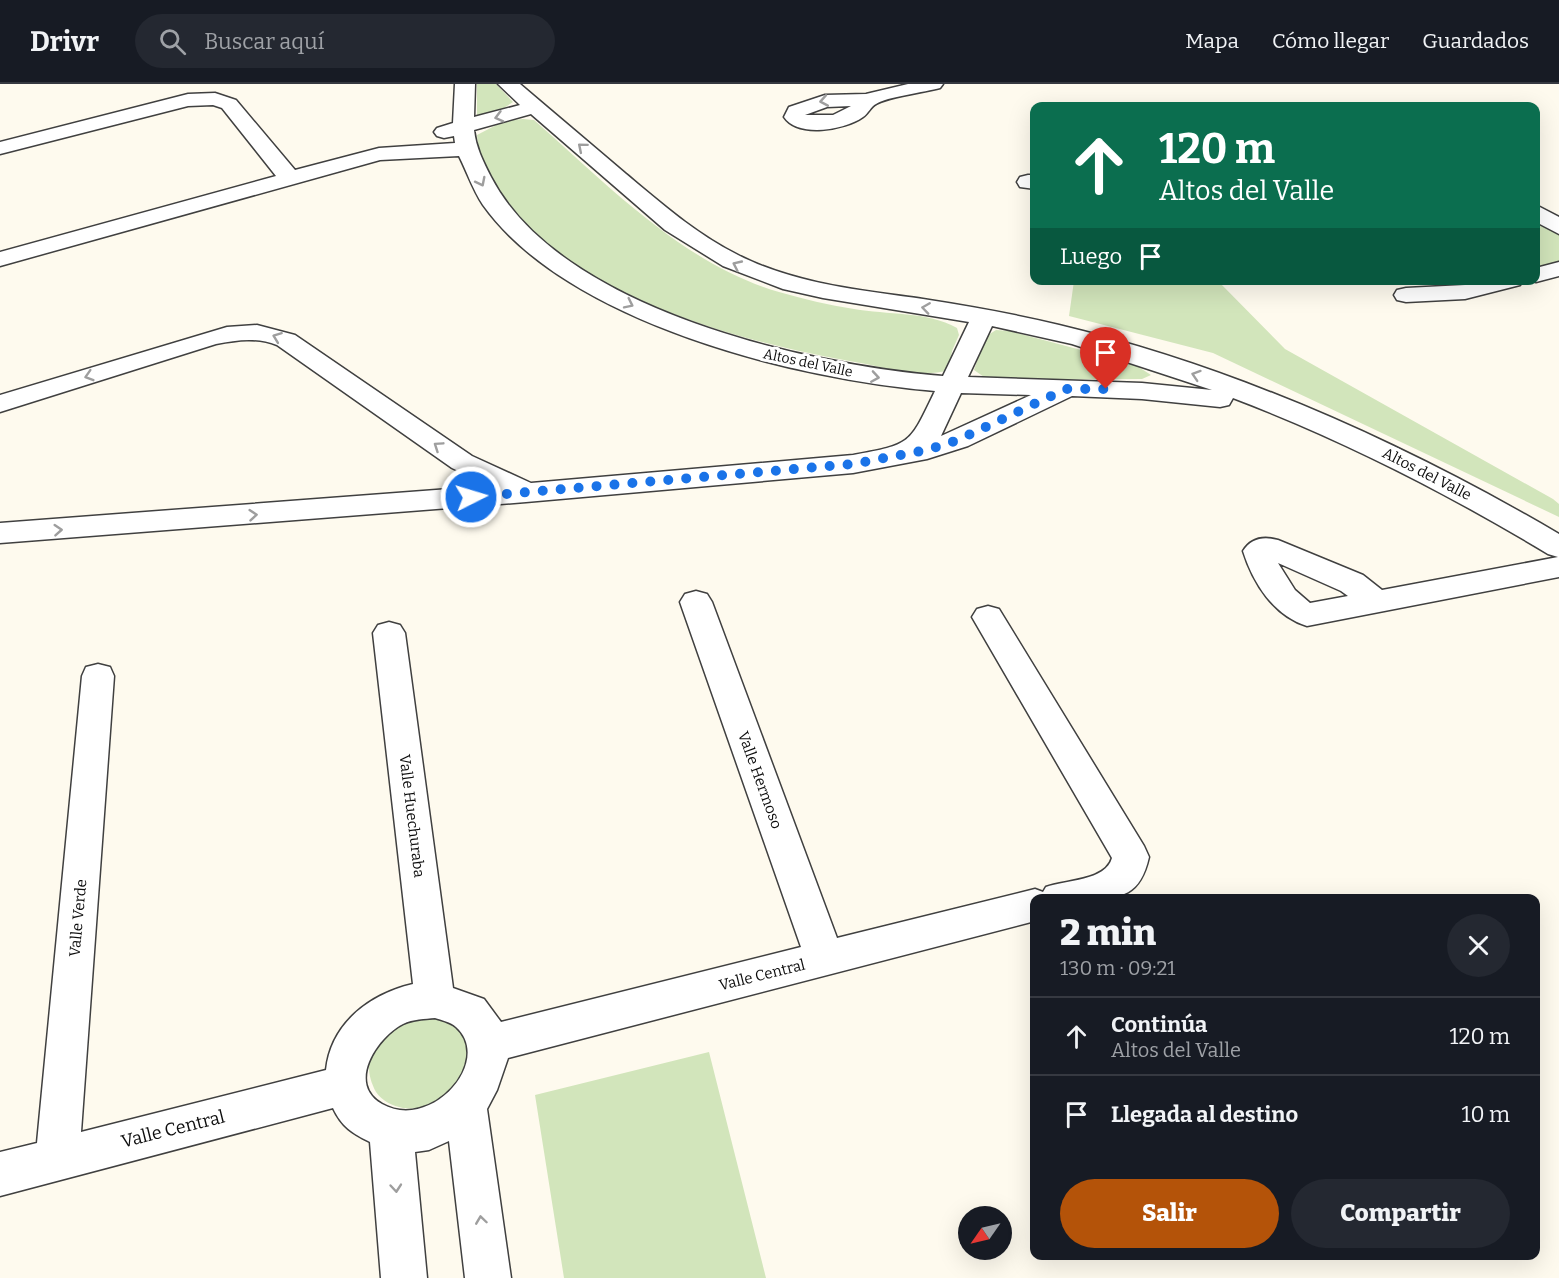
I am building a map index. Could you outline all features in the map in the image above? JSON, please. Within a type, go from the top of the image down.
[{"type":"street","name":"Altos del Valle","points":[[465,84],[465,138],[484,188],[524,236],[591,284],[638,309],[719,341],[793,362],[907,381],[1001,389],[1157,391],[1290,411]]},
{"type":"street","name":"Altos del Valle","points":[[508,84],[686,235],[738,265],[797,287],[984,317],[1109,346],[1215,381],[1403,460],[1471,495],[1559,547]]},
{"type":"street","points":[[866,100],[933,84]]},
{"type":"street","points":[[0,147],[188,100],[215,99],[233,107],[290,178]]},
{"type":"street","points":[[0,259],[379,154],[465,138],[535,107]]},
{"type":"street","points":[[1540,215],[1559,227]]},
{"type":"street","points":[[1540,274],[1559,269]]},
{"type":"street","points":[[1406,295],[1465,292],[1492,285]]},
{"type":"street","points":[[908,453],[927,436],[984,317]]},
{"type":"street","points":[[0,404],[207,339],[237,332],[265,333],[286,340],[344,382],[473,467],[526,493]]},
{"type":"street","points":[[0,533],[452,499],[853,464],[944,445],[974,434],[1066,389]]},
{"type":"street","points":[[452,499],[449,494],[450,482],[473,467]]},
{"type":"street","points":[[1378,603],[1559,567]]},
{"type":"street","name":"Valle Hermoso","points":[[696,602],[825,958]]},
{"type":"street","points":[[988,617],[1131,857],[1130,869],[1122,879],[1072,894]]},
{"type":"street","name":"Valle Huechuraba","points":[[389,633],[435,1000]]},
{"type":"street","name":"Valle Verde","points":[[57,1159],[98,676]]},
{"type":"street","name":"Valle Central","points":[[488,1044],[1030,906]]},
{"type":"street","points":[[415,1001],[448,1002],[470,1013],[482,1027],[488,1044],[487,1070],[475,1095],[466,1107],[430,1128],[410,1132],[390,1130],[374,1125],[360,1114],[351,1101],[346,1085],[346,1066],[353,1048],[363,1031],[396,1007],[415,1001]]},
{"type":"street","name":"Valle Central","points":[[0,1174],[346,1085]]},
{"type":"street","points":[[466,1107],[488,1278]]},
{"type":"street","points":[[390,1130],[404,1278]]},
{"type":"green space","points":[[477,84],[496,84],[513,102],[495,114],[477,115]]},
{"type":"green space","points":[[534,120],[648,220],[711,262],[744,279],[816,302],[867,311],[920,316],[957,328],[959,335],[952,351],[949,370],[914,373],[761,342],[660,309],[612,286],[568,260],[531,229],[501,193],[488,172],[479,151],[477,135],[504,121]]},
{"type":"green space","points":[[1540,222],[1559,234],[1559,263],[1540,266]]},
{"type":"green space","points":[[1073,285],[1222,285],[1285,349],[1553,499],[1559,504],[1559,517],[1213,353],[1069,316]]},
{"type":"green space","points":[[996,330],[1009,331],[1134,364],[1151,375],[1142,379],[995,380],[984,377],[974,370],[985,337]]},
{"type":"green space","points":[[434,1016],[455,1027],[467,1041],[470,1057],[466,1073],[457,1088],[442,1100],[424,1107],[403,1108],[388,1103],[376,1092],[370,1076],[369,1062],[373,1049],[392,1029],[419,1018]]},
{"type":"green space","points":[[709,1052],[766,1278],[564,1278],[535,1095]]},
{"type":"route","points":[[471,497],[853,464],[944,445],[974,434],[1066,389],[1106,389]]}]
